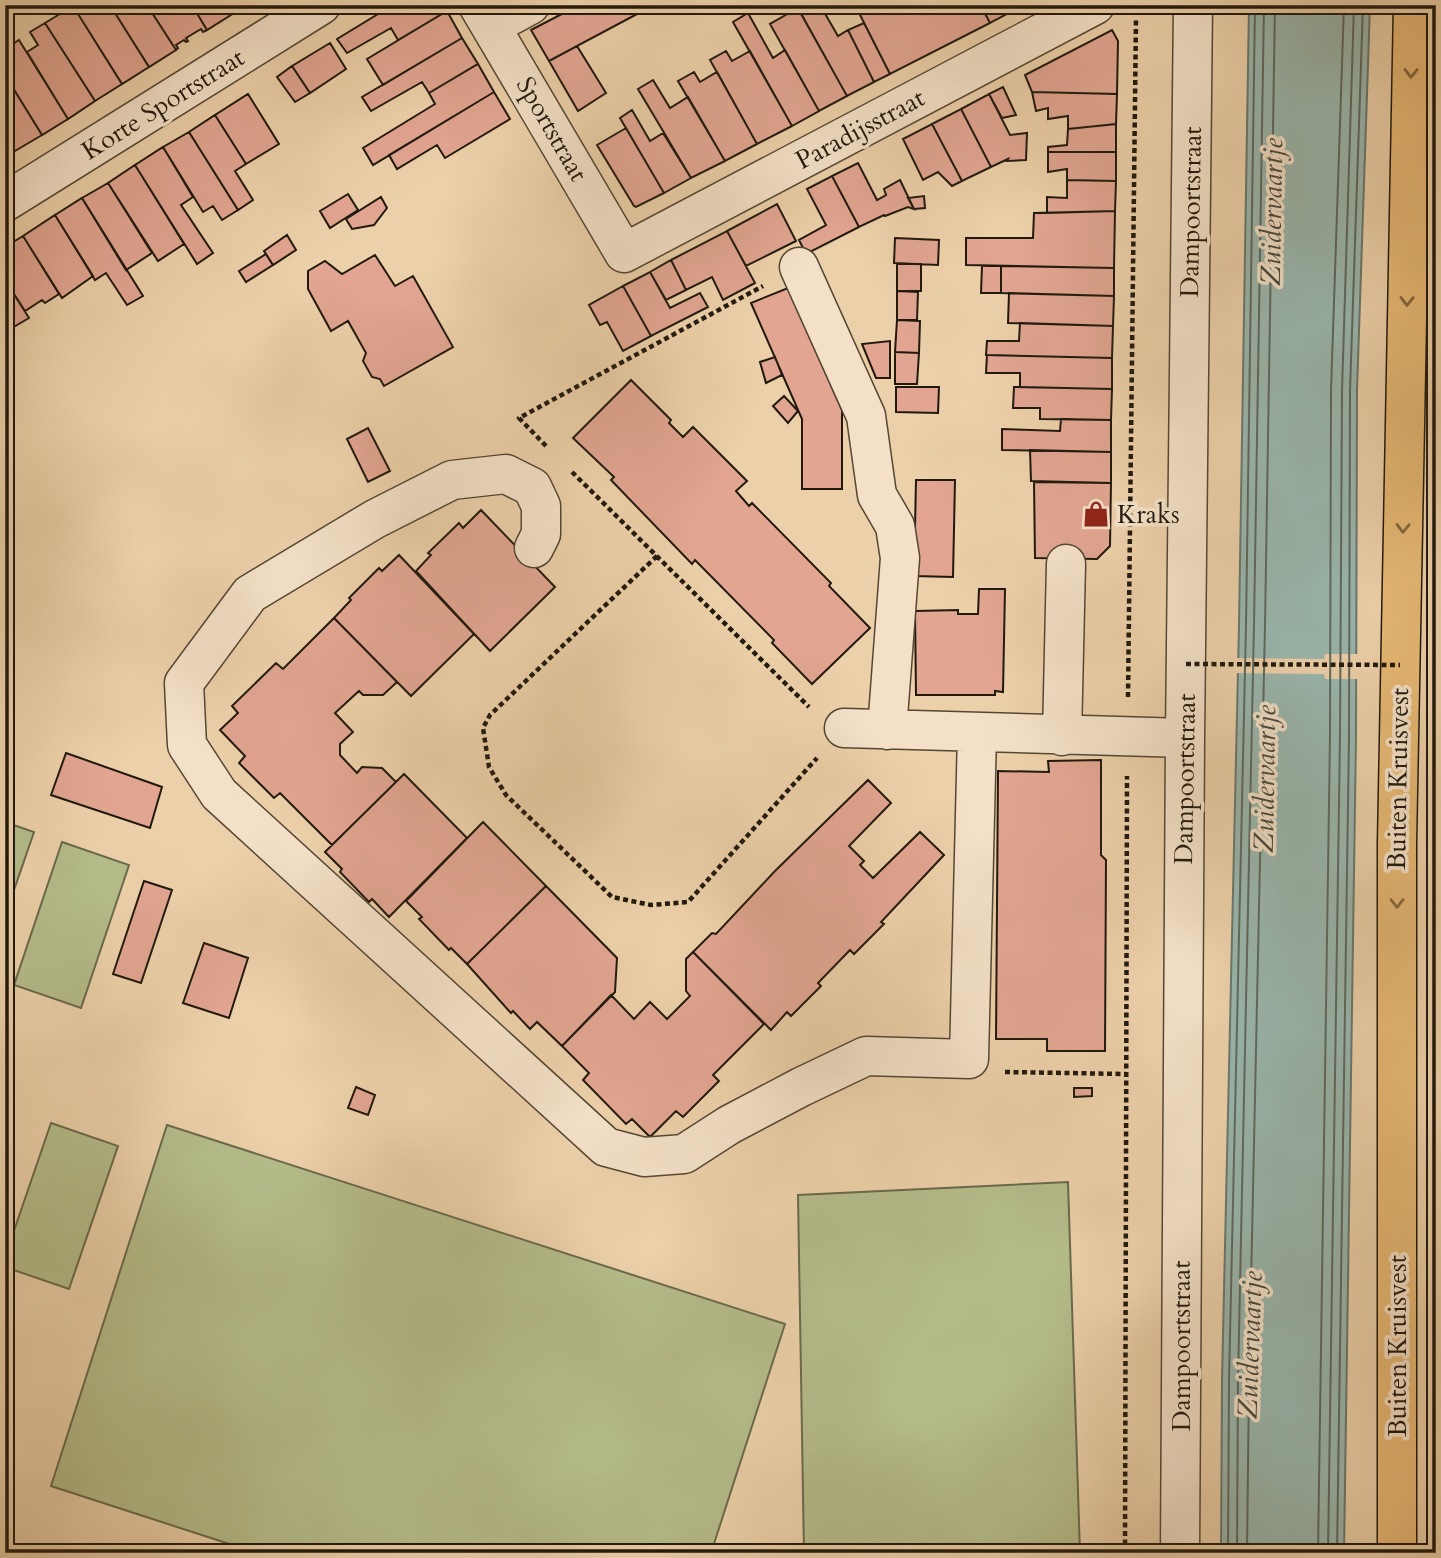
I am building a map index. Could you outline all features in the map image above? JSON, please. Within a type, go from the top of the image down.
[{"type":"main road","name":"Buiten Kruisvest","points":[[1397,1553],[1397,843],[1413,5]]},
{"type":"street","name":"Korte Sportstraat","points":[[5,202],[321,5]]},
{"type":"street","points":[[485,16],[530,5]]},
{"type":"street","name":"Paradijsstraat","points":[[624,253],[1095,5]]},
{"type":"street","name":"Dampoortstraat","points":[[1180,1553],[1193,5]]},
{"type":"street","name":"Sportstraat","points":[[485,16],[624,253]]},
{"type":"street","points":[[799,267],[866,416],[877,495],[895,526],[900,558],[887,730]]},
{"type":"street","points":[[534,548],[541,534],[541,506],[532,487],[506,474],[452,480],[375,519],[250,594],[184,683],[187,745],[219,794],[606,1147],[644,1157],[684,1154],[741,1119],[866,1056],[969,1059],[977,733]]},
{"type":"street","points":[[1062,736],[1066,564]]},
{"type":"street","points":[[844,728],[1185,738]]},
{"type":"path","points":[[548,448],[519,418],[799,267]]},
{"type":"path","points":[[568,467],[827,724],[844,728],[688,902],[651,905],[612,897],[506,795],[489,767],[483,727],[490,715],[657,556]]},
{"type":"path","points":[[1186,664],[1400,666]]},
{"type":"path","points":[[969,1059],[986,1072],[1126,1074]]},
{"type":"green space","points":[[5,822],[34,832],[5,916]]},
{"type":"green space","points":[[62,842],[129,865],[81,1008],[14,985]]},
{"type":"green space","points":[[51,1123],[118,1146],[69,1289],[5,1267],[5,1257]]},
{"type":"green space","points":[[167,1125],[785,1324],[711,1553],[257,1553],[51,1486]]},
{"type":"green space","points":[[1068,1182],[1080,1553],[804,1553],[798,1195]]},
{"type":"water","name":"Zuidervaartje","points":[[1249,5],[1370,5],[1357,391],[1356,736],[1344,1553],[1221,1553],[1222,1380],[1239,625]]},
{"type":"pier","points":[[1325,654],[1360,654],[1360,679],[1325,679],[1324,674],[1234,673],[1234,658],[1324,659]]},
{"type":"building","points":[[110,5],[147,5],[176,50],[149,67]]},
{"type":"building","points":[[110,5],[149,67],[122,84],[73,6]]},
{"type":"building","points":[[147,5],[192,5],[207,30],[203,32],[201,29],[186,38],[188,41],[184,40],[176,45],[176,50]]},
{"type":"building","points":[[192,5],[236,5],[239,10],[207,30]]},
{"type":"building","points":[[393,5],[443,5],[447,11],[398,40],[391,28],[347,53],[337,39]]},
{"type":"building","points":[[579,5],[654,5],[549,61],[531,30]]},
{"type":"building","points":[[796,5],[820,5],[838,36],[848,30],[874,82],[847,96]]},
{"type":"building","points":[[855,5],[981,5],[990,23],[890,74]]},
{"type":"building","points":[[997,5],[1024,5],[990,23],[984,12]]},
{"type":"building","points":[[73,6],[122,84],[95,101],[45,23]]},
{"type":"building","points":[[798,8],[847,96],[819,111],[770,24]]},
{"type":"building","points":[[447,11],[462,38],[383,85],[367,59]]},
{"type":"building","points":[[748,13],[773,58],[785,50],[819,111],[792,126],[733,22]]},
{"type":"building","points":[[45,23],[95,101],[68,119],[27,52],[38,45],[30,32]]},
{"type":"building","points":[[864,23],[890,74],[874,82],[848,30]]},
{"type":"building","points":[[1112,30],[1118,41],[1117,94],[1032,92],[1025,75]]},
{"type":"building","points":[[462,38],[478,64],[429,93],[422,82],[371,111],[362,97]]},
{"type":"building","points":[[19,40],[68,119],[42,135],[5,75],[5,49]]},
{"type":"building","points":[[330,43],[346,69],[310,93],[292,66]]},
{"type":"building","points":[[577,46],[606,93],[578,111],[549,61]]},
{"type":"building","points":[[726,51],[732,61],[750,51],[792,126],[757,144],[710,60]]},
{"type":"building","points":[[478,64],[494,92],[373,165],[363,148],[435,104],[429,93]]},
{"type":"building","points":[[292,66],[310,93],[295,102],[277,77]]},
{"type":"building","points":[[694,72],[700,82],[717,72],[757,144],[725,161],[678,81]]},
{"type":"building","points":[[5,75],[42,135],[15,151],[5,135]]},
{"type":"building","points":[[653,80],[670,108],[688,97],[725,161],[691,178],[638,89]]},
{"type":"building","points":[[1003,87],[1016,115],[1002,118],[989,94]]},
{"type":"building","points":[[494,92],[510,119],[445,158],[437,145],[397,169],[389,155]]},
{"type":"building","points":[[1032,92],[1117,94],[1116,124],[1068,129],[1068,116],[1048,119],[1048,108],[1036,111]]},
{"type":"building","points":[[248,94],[279,144],[246,164],[215,115]]},
{"type":"building","points":[[989,94],[1010,135],[1027,133],[1026,160],[1007,161],[1008,159],[991,167],[961,109]]},
{"type":"building","points":[[961,109],[991,167],[962,181],[932,124]]},
{"type":"building","points":[[632,110],[650,141],[663,133],[691,178],[664,193],[620,118]]},
{"type":"building","points":[[215,115],[246,164],[235,171],[253,200],[238,210],[189,132]]},
{"type":"building","points":[[932,124],[962,181],[952,186],[938,172],[923,180],[903,139]]},
{"type":"building","points":[[1116,124],[1116,152],[1048,152],[1048,147],[1067,145],[1068,129]]},
{"type":"building","points":[[626,128],[664,193],[636,207],[597,145]]},
{"type":"building","points":[[189,132],[238,210],[222,220],[213,206],[203,212],[163,147]]},
{"type":"building","points":[[163,147],[193,197],[181,205],[213,253],[197,264],[135,165]]},
{"type":"building","points":[[1048,152],[1116,152],[1116,181],[1067,180],[1067,169],[1048,172]]},
{"type":"building","points":[[858,163],[877,200],[886,195],[884,189],[900,180],[914,209],[908,207],[859,227],[832,176]]},
{"type":"building","points":[[135,165],[184,244],[158,261],[108,183]]},
{"type":"building","points":[[832,176],[859,227],[806,254],[799,240],[826,225],[807,189]]},
{"type":"building","points":[[1067,180],[1116,181],[1115,211],[1047,213],[1047,197],[1067,198]]},
{"type":"building","points":[[108,183],[152,253],[126,270],[82,198]]},
{"type":"building","points":[[348,194],[358,210],[330,228],[320,211]]},
{"type":"building","points":[[924,196],[925,208],[914,209],[908,198]]},
{"type":"building","points":[[381,197],[387,208],[374,225],[352,229],[346,219]]},
{"type":"building","points":[[82,198],[143,296],[127,305],[106,273],[95,280],[55,215]]},
{"type":"building","points":[[777,204],[796,241],[746,266],[727,231]]},
{"type":"building","points":[[1115,211],[1114,268],[966,265],[966,238],[1033,238],[1034,213]]},
{"type":"building","points":[[55,215],[93,276],[62,298],[23,236]]},
{"type":"building","points":[[727,231],[755,283],[723,300],[712,277],[686,290],[671,260]]},
{"type":"building","points":[[287,235],[296,250],[273,265],[264,251]]},
{"type":"building","points":[[23,236],[59,294],[45,303],[42,300],[25,311],[5,280],[5,247]]},
{"type":"building","points":[[895,238],[939,240],[938,265],[894,263]]},
{"type":"building","points":[[266,254],[273,265],[246,282],[239,271]]},
{"type":"building","points":[[375,255],[395,286],[413,276],[453,347],[384,386],[380,379],[372,377],[363,361],[366,353],[348,321],[331,331],[308,289],[308,271],[325,261],[342,274]]},
{"type":"building","points":[[671,260],[686,290],[666,300],[650,272]]},
{"type":"building","points":[[897,264],[921,264],[921,291],[897,291]]},
{"type":"building","points":[[982,266],[1001,266],[1001,293],[981,293]]},
{"type":"building","points":[[1001,266],[1114,268],[1114,296],[1001,293]]},
{"type":"building","points":[[650,272],[670,308],[700,293],[708,307],[651,336],[623,286]]},
{"type":"building","points":[[5,280],[29,318],[5,332]]},
{"type":"building","points":[[623,286],[651,336],[623,351],[607,322],[600,325],[589,305]]},
{"type":"building","points":[[788,288],[842,410],[842,489],[802,489],[802,419],[751,303]]},
{"type":"building","points":[[897,291],[918,292],[917,320],[897,320]]},
{"type":"building","points":[[1009,293],[1114,296],[1113,326],[1008,323]]},
{"type":"building","points":[[897,320],[920,321],[919,353],[895,352]]},
{"type":"building","points":[[1020,323],[1113,326],[1112,358],[986,355],[987,341],[1019,341]]},
{"type":"building","points":[[890,341],[890,378],[876,378],[862,344]]},
{"type":"building","points":[[895,352],[919,353],[917,384],[895,384]]},
{"type":"building","points":[[987,355],[1112,358],[1112,389],[1020,387],[1020,373],[986,373]]},
{"type":"building","points":[[775,357],[782,375],[766,383],[760,362]]},
{"type":"building","points":[[631,380],[671,420],[669,423],[683,437],[693,427],[747,481],[736,491],[749,506],[752,503],[831,583],[829,586],[870,628],[812,684],[772,643],[774,640],[695,560],[692,564],[611,480],[614,477],[573,438]]},
{"type":"building","points":[[896,387],[939,387],[938,413],[896,412]]},
{"type":"building","points":[[1014,387],[1112,389],[1111,420],[1040,419],[1040,408],[1013,408]]},
{"type":"building","points":[[784,396],[798,411],[788,423],[773,406]]},
{"type":"building","points":[[1061,419],[1111,420],[1111,452],[1002,450],[1002,429],[1060,431]]},
{"type":"building","points":[[368,428],[390,471],[368,482],[347,439]]},
{"type":"building","points":[[1030,450],[1111,452],[1111,483],[1031,481]]},
{"type":"building","points":[[916,480],[955,480],[953,577],[914,576]]},
{"type":"building","points":[[1034,482],[1111,483],[1110,546],[1097,559],[1035,558]]},
{"type":"building","points":[[481,510],[555,587],[490,651],[416,571],[431,555],[428,553],[459,523],[463,528]]},
{"type":"building","points":[[399,555],[474,634],[411,696],[334,618],[351,600],[349,598],[379,568],[382,571]]},
{"type":"building","points":[[979,589],[1005,589],[1003,692],[995,691],[995,695],[916,695],[915,611],[958,610],[958,614],[978,614]]},
{"type":"building","points":[[334,618],[397,682],[383,695],[363,695],[359,691],[335,713],[353,732],[340,744],[340,755],[357,773],[362,767],[382,768],[396,782],[332,845],[280,793],[274,798],[239,763],[245,756],[220,730],[238,713],[232,706],[276,663],[283,669]]},
{"type":"building","points":[[66,753],[162,787],[150,828],[51,795]]},
{"type":"building","points":[[1101,760],[1101,855],[1106,860],[1105,1051],[1047,1051],[1047,1039],[996,1039],[998,771],[1049,772],[1048,761]]},
{"type":"building","points":[[404,774],[467,838],[389,917],[372,899],[369,902],[325,852]]},
{"type":"building","points":[[868,780],[891,803],[849,846],[864,861],[860,865],[873,878],[920,832],[944,855],[881,922],[884,924],[854,954],[850,950],[818,983],[821,986],[791,1016],[787,1012],[771,1030],[693,952],[712,933],[716,934],[775,871]]},
{"type":"building","points":[[483,822],[546,886],[467,964],[451,948],[449,950],[419,919],[422,917],[406,901]]},
{"type":"building","points":[[144,881],[172,890],[141,983],[113,974]]},
{"type":"building","points":[[546,886],[617,958],[615,992],[562,1046],[537,1022],[530,1029],[513,1011],[511,1013],[467,964]]},
{"type":"building","points":[[204,943],[248,958],[229,1018],[183,1003]]},
{"type":"building","points":[[693,952],[764,1024],[713,1075],[719,1081],[683,1117],[676,1111],[650,1137],[632,1119],[626,1124],[583,1080],[589,1073],[562,1046],[611,995],[634,1019],[650,1002],[667,1019],[690,996],[686,991],[686,959]]},
{"type":"building","points":[[356,1087],[375,1095],[368,1115],[348,1108]]},
{"type":"building","points":[[1074,1088],[1092,1088],[1092,1096],[1074,1097]]},
{"type":"place","name":"Kraks","points":[[1096,514]]}]
